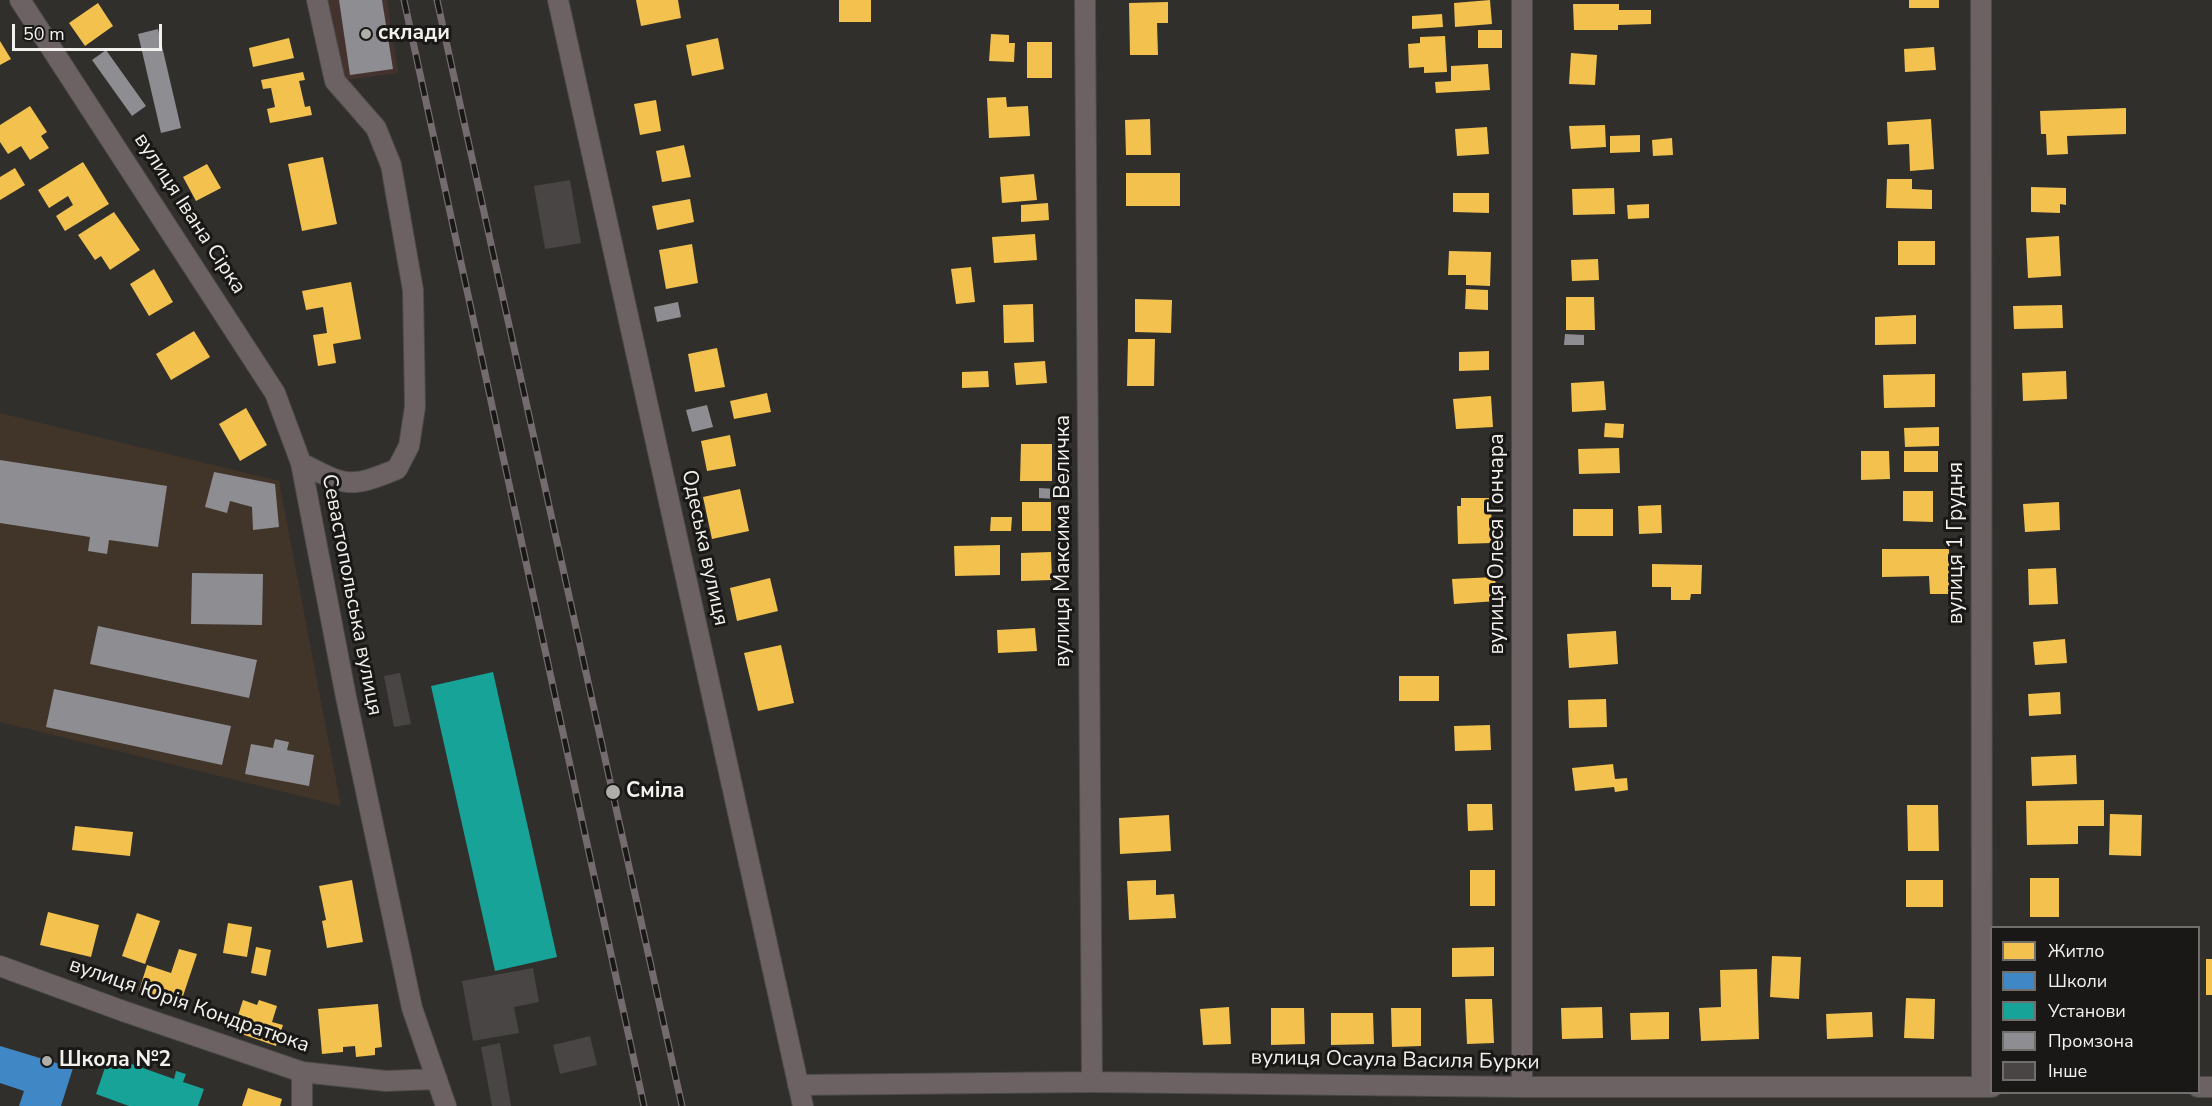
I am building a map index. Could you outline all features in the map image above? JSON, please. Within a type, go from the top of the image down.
[{"type":"street","name":"вулиця Івана Сірка","points":[[20,0],[275,393],[301,463]]},
{"type":"street","name":"Севастопольська вулиця","points":[[301,463],[329,478],[350,484],[375,478],[397,469],[409,446],[415,407],[413,290],[392,165],[376,128],[335,81],[317,0]]},
{"type":"street","name":"Одеська вулиця","points":[[558,0],[803,1106]]},
{"type":"street","name":"вулиця Максима Величка","points":[[1084,0],[1092,1082]]},
{"type":"street","name":"вулиця Олеся Гончара","points":[[1522,0],[1522,1087]]},
{"type":"street","name":"вулиця 1 Грудня","points":[[1981,0],[1987,1087]]},
{"type":"street","name":"Севастопольська вулиця","points":[[301,463],[346,697],[410,998],[446,1106]]},
{"type":"street","name":"вулиця Юрія Кондратюка","points":[[0,966],[302,1072],[386,1081],[437,1079]]},
{"type":"street","points":[[302,1072],[302,1106]]},
{"type":"street","name":"вулиця Осаула Василя Бурки","points":[[798,1085],[1092,1082],[1522,1087],[1857,1097],[1987,1087]]},
{"type":"shaded area","name":"склади","points":[[320,0],[387,0],[398,73],[338,81]]},
{"type":"shaded area","points":[[0,413],[279,481],[341,806],[0,722]]},
{"type":"building: Житло","points":[[636,0],[678,0],[681,18],[641,26]]},
{"type":"building: Житло","points":[[839,0],[871,0],[871,22],[839,22]]},
{"type":"building: Житло","points":[[1490,0],[1492,24],[1455,27],[1454,3]]},
{"type":"building: Житло","points":[[1909,0],[1939,0],[1939,8],[1909,8]]},
{"type":"building: Житло","points":[[1168,2],[1168,23],[1157,23],[1158,55],[1130,55],[1129,3]]},
{"type":"building: Житло","points":[[98,3],[113,26],[85,46],[69,23]]},
{"type":"building: Житло","points":[[1573,4],[1619,4],[1619,10],[1651,10],[1651,24],[1618,25],[1618,30],[1574,30]]},
{"type":"building: Житло","points":[[1442,14],[1443,27],[1412,29],[1412,16]]},
{"type":"building: Житло","points":[[1478,30],[1502,30],[1502,48],[1478,48]]},
{"type":"building: Житло","points":[[991,34],[1009,35],[1009,43],[1015,43],[1014,62],[989,61]]},
{"type":"building: Житло","points":[[1445,36],[1447,72],[1424,73],[1424,67],[1409,68],[1408,44],[1420,43],[1420,37]]},
{"type":"building: Житло","points":[[289,38],[294,58],[253,67],[249,48]]},
{"type":"building: Житло","points":[[718,38],[724,69],[692,76],[686,45]]},
{"type":"building: Житло","points":[[0,41],[11,59],[0,65]]},
{"type":"building: Житло","points":[[1027,42],[1052,42],[1052,78],[1027,78]]},
{"type":"building: Житло","points":[[1934,47],[1936,70],[1905,72],[1904,49]]},
{"type":"building: Житло","points":[[1571,53],[1597,55],[1595,85],[1569,84]]},
{"type":"building: Житло","points":[[1488,64],[1490,90],[1436,93],[1435,82],[1451,81],[1451,66]]},
{"type":"building: Житло","points":[[303,72],[305,80],[299,81],[305,107],[310,106],[312,115],[270,123],[267,109],[275,107],[271,88],[263,89],[261,80]]},
{"type":"building: Житло","points":[[1006,97],[1007,107],[1028,106],[1030,136],[989,138],[987,98]]},
{"type":"building: Житло","points":[[656,100],[661,131],[640,135],[634,104]]},
{"type":"building: Житло","points":[[30,106],[47,132],[41,136],[49,148],[30,160],[21,146],[8,154],[0,142],[0,125]]},
{"type":"building: Житло","points":[[2126,108],[2126,134],[2067,136],[2068,154],[2047,155],[2046,134],[2041,134],[2040,111]]},
{"type":"building: Житло","points":[[1150,119],[1151,155],[1126,155],[1125,120]]},
{"type":"building: Житло","points":[[1931,119],[1934,169],[1910,171],[1909,144],[1888,145],[1887,122]]},
{"type":"building: Житло","points":[[1605,125],[1606,147],[1571,149],[1569,126]]},
{"type":"building: Житло","points":[[1487,127],[1489,154],[1457,156],[1455,129]]},
{"type":"building: Житло","points":[[1640,135],[1640,152],[1610,153],[1610,136]]},
{"type":"building: Житло","points":[[1672,138],[1673,155],[1653,156],[1652,140]]},
{"type":"building: Житло","points":[[684,145],[691,177],[662,182],[656,151]]},
{"type":"building: Житло","points":[[323,157],[337,224],[302,231],[288,164]]},
{"type":"building: Житло","points":[[83,162],[109,204],[65,231],[56,216],[73,205],[68,196],[49,208],[38,190]]},
{"type":"building: Житло","points":[[207,164],[221,188],[196,201],[183,177]]},
{"type":"building: Житло","points":[[15,168],[25,185],[0,200],[0,177]]},
{"type":"building: Житло","points":[[1126,173],[1180,173],[1180,206],[1126,206]]},
{"type":"building: Житло","points":[[1034,174],[1037,200],[1002,203],[1000,177]]},
{"type":"building: Житло","points":[[1887,179],[1912,179],[1912,189],[1932,190],[1932,209],[1886,208]]},
{"type":"building: Житло","points":[[2031,187],[2066,188],[2066,205],[2060,204],[2060,213],[2031,212]]},
{"type":"building: Житло","points":[[1614,188],[1615,214],[1573,215],[1572,189]]},
{"type":"building: Житло","points":[[1453,193],[1489,193],[1489,213],[1453,212]]},
{"type":"building: Житло","points":[[690,199],[694,222],[657,230],[652,206]]},
{"type":"building: Житло","points":[[1048,203],[1049,220],[1021,222],[1021,205]]},
{"type":"building: Житло","points":[[1649,204],[1649,218],[1628,219],[1627,205]]},
{"type":"building: Житло","points":[[114,212],[140,250],[110,270],[101,256],[95,260],[78,235]]},
{"type":"building: Житло","points":[[1035,234],[1037,260],[994,263],[992,237]]},
{"type":"building: Житло","points":[[2059,236],[2061,276],[2028,278],[2026,238]]},
{"type":"building: Житло","points":[[1898,241],[1935,241],[1935,265],[1898,265]]},
{"type":"building: Житло","points":[[692,244],[698,283],[666,289],[659,250]]},
{"type":"building: Житло","points":[[1449,251],[1491,252],[1490,286],[1466,285],[1466,275],[1448,275]]},
{"type":"building: Житло","points":[[1598,259],[1599,280],[1572,281],[1571,260]]},
{"type":"building: Житло","points":[[971,267],[975,302],[956,304],[951,269]]},
{"type":"building: Житло","points":[[154,269],[173,302],[149,316],[130,284]]},
{"type":"building: Житло","points":[[351,282],[361,339],[333,344],[336,363],[318,366],[313,335],[327,333],[323,307],[306,310],[302,291]]},
{"type":"building: Житло","points":[[1466,289],[1488,290],[1488,310],[1465,309]]},
{"type":"building: Житло","points":[[1566,297],[1594,297],[1595,330],[1566,330]]},
{"type":"building: Житло","points":[[1135,299],[1172,300],[1171,333],[1135,332]]},
{"type":"building: Житло","points":[[1033,304],[1034,342],[1004,343],[1003,305]]},
{"type":"building: Житло","points":[[2062,305],[2063,328],[2014,329],[2013,306]]},
{"type":"building: Житло","points":[[1916,315],[1916,344],[1875,345],[1875,317]]},
{"type":"building: Житло","points":[[194,331],[210,357],[171,380],[156,354]]},
{"type":"building: Житло","points":[[1128,339],[1155,339],[1154,386],[1127,386]]},
{"type":"building: Житло","points":[[717,348],[725,387],[695,392],[688,354]]},
{"type":"building: Житло","points":[[1489,351],[1489,370],[1459,371],[1459,352]]},
{"type":"building: Житло","points":[[1045,361],[1047,383],[1016,385],[1014,363]]},
{"type":"building: Житло","points":[[988,371],[989,387],[962,388],[962,372]]},
{"type":"building: Житло","points":[[2066,371],[2067,399],[2023,401],[2022,373]]},
{"type":"building: Житло","points":[[1935,374],[1935,407],[1884,408],[1883,375]]},
{"type":"building: Житло","points":[[1604,381],[1606,410],[1572,412],[1571,383]]},
{"type":"building: Житло","points":[[767,393],[771,412],[734,419],[730,401]]},
{"type":"building: Житло","points":[[1491,396],[1493,427],[1456,429],[1453,399]]},
{"type":"building: Житло","points":[[246,408],[267,445],[240,461],[219,424]]},
{"type":"building: Житло","points":[[1605,423],[1624,424],[1623,438],[1604,437]]},
{"type":"building: Житло","points":[[1939,427],[1939,446],[1905,447],[1904,428]]},
{"type":"building: Житло","points":[[730,435],[736,466],[707,471],[701,441]]},
{"type":"building: Житло","points":[[1021,444],[1052,444],[1052,481],[1020,481]]},
{"type":"building: Житло","points":[[1619,448],[1620,473],[1579,474],[1578,449]]},
{"type":"building: Житло","points":[[1861,451],[1889,451],[1890,479],[1861,480]]},
{"type":"building: Житло","points":[[1904,451],[1938,451],[1938,472],[1904,472]]},
{"type":"building: Житло","points":[[740,489],[749,531],[712,539],[703,497]]},
{"type":"building: Житло","points":[[1903,491],[1933,491],[1933,522],[1903,521]]},
{"type":"building: Житло","points":[[1461,498],[1491,498],[1492,543],[1458,544],[1457,506],[1461,506]]},
{"type":"building: Житло","points":[[1022,502],[1051,502],[1051,531],[1022,531]]},
{"type":"building: Житло","points":[[2059,502],[2060,530],[2025,532],[2023,504]]},
{"type":"building: Житло","points":[[1661,505],[1662,533],[1639,534],[1638,506]]},
{"type":"building: Житло","points":[[1573,509],[1613,509],[1613,536],[1573,536]]},
{"type":"building: Житло","points":[[991,517],[1012,517],[1011,531],[990,531]]},
{"type":"building: Житло","points":[[1000,545],[1000,575],[955,576],[954,546]]},
{"type":"building: Житло","points":[[1882,549],[1949,549],[1949,594],[1930,594],[1929,576],[1882,577]]},
{"type":"building: Житло","points":[[1051,552],[1052,580],[1021,581],[1021,553]]},
{"type":"building: Житло","points":[[1652,564],[1702,565],[1701,594],[1691,594],[1690,600],[1671,600],[1671,587],[1652,587]]},
{"type":"building: Житло","points":[[2056,568],[2058,604],[2029,605],[2028,569]]},
{"type":"building: Житло","points":[[1495,577],[1497,601],[1454,604],[1452,579]]},
{"type":"building: Житло","points":[[770,578],[778,611],[737,621],[730,588]]},
{"type":"building: Житло","points":[[1035,628],[1037,651],[998,653],[997,630]]},
{"type":"building: Житло","points":[[1616,631],[1618,664],[1569,668],[1567,634]]},
{"type":"building: Житло","points":[[2065,639],[2067,663],[2035,665],[2033,642]]},
{"type":"building: Житло","points":[[781,645],[794,703],[758,711],[744,653]]},
{"type":"building: Житло","points":[[1399,676],[1439,676],[1439,701],[1399,701]]},
{"type":"building: Житло","points":[[2060,692],[2061,714],[2029,716],[2028,694]]},
{"type":"building: Житло","points":[[1606,699],[1607,727],[1569,728],[1568,700]]},
{"type":"building: Житло","points":[[1490,725],[1491,750],[1455,751],[1454,726]]},
{"type":"building: Житло","points":[[2076,755],[2077,784],[2032,786],[2031,757]]},
{"type":"building: Житло","points":[[1613,764],[1615,779],[1627,778],[1628,790],[1615,792],[1614,787],[1575,791],[1572,768]]},
{"type":"building: Житло","points":[[2104,800],[2104,826],[2078,826],[2078,844],[2027,845],[2026,801]]},
{"type":"building: Житло","points":[[1467,804],[1492,804],[1493,830],[1468,831]]},
{"type":"building: Житло","points":[[1907,805],[1938,805],[1939,851],[1908,851]]},
{"type":"building: Житло","points":[[2110,814],[2142,815],[2141,856],[2109,855]]},
{"type":"building: Житло","points":[[1169,815],[1171,851],[1120,854],[1119,818]]},
{"type":"building: Житло","points":[[75,826],[133,832],[130,856],[72,850]]},
{"type":"building: Житло","points":[[1470,870],[1495,870],[1495,906],[1470,906]]},
{"type":"building: Житло","points":[[2030,878],[2059,878],[2059,917],[2030,917]]},
{"type":"building: Житло","points":[[352,880],[363,942],[327,948],[322,921],[326,920],[319,886]]},
{"type":"building: Житло","points":[[1156,880],[1156,895],[1174,894],[1176,918],[1129,920],[1127,881]]},
{"type":"building: Житло","points":[[1906,880],[1943,880],[1943,907],[1906,907]]},
{"type":"building: Житло","points":[[48,912],[99,925],[91,957],[40,945]]},
{"type":"building: Житло","points":[[137,913],[160,921],[145,964],[122,956]]},
{"type":"building: Житло","points":[[228,923],[252,927],[247,957],[223,953]]},
{"type":"building: Житло","points":[[256,947],[271,950],[266,976],[251,973]]},
{"type":"building: Житло","points":[[1494,947],[1494,976],[1452,977],[1452,948]]},
{"type":"building: Житло","points":[[179,949],[197,954],[180,1005],[139,991],[147,965],[171,973]]},
{"type":"building: Житло","points":[[1772,956],[1801,957],[1799,999],[1770,997]]},
{"type":"building: Житло","points":[[2206,959],[2212,959],[2212,995],[2206,995]]},
{"type":"building: Житло","points":[[1757,969],[1759,1039],[1701,1041],[1699,1008],[1721,1007],[1720,970]]},
{"type":"building: Житло","points":[[1906,998],[1935,999],[1934,1039],[1904,1038]]},
{"type":"building: Житло","points":[[1465,999],[1492,999],[1494,1043],[1467,1044]]},
{"type":"building: Житло","points":[[243,1000],[257,1005],[259,1000],[277,1006],[272,1022],[283,1025],[276,1046],[233,1031]]},
{"type":"building: Житло","points":[[378,1004],[382,1047],[375,1048],[375,1055],[356,1057],[355,1046],[343,1047],[343,1052],[322,1054],[318,1009]]},
{"type":"building: Житло","points":[[1229,1007],[1231,1044],[1203,1045],[1200,1009]]},
{"type":"building: Житло","points":[[1602,1007],[1603,1038],[1562,1039],[1561,1008]]},
{"type":"building: Житло","points":[[1271,1008],[1304,1008],[1305,1044],[1271,1045]]},
{"type":"building: Житло","points":[[1391,1008],[1421,1008],[1421,1046],[1392,1047]]},
{"type":"building: Житло","points":[[1669,1012],[1669,1039],[1631,1040],[1630,1013]]},
{"type":"building: Житло","points":[[1872,1012],[1873,1037],[1827,1039],[1826,1014]]},
{"type":"building: Житло","points":[[1331,1013],[1373,1013],[1374,1044],[1331,1045]]},
{"type":"building: Житло","points":[[248,1088],[282,1099],[280,1106],[242,1106]]},
{"type":"building: Школи","points":[[0,1046],[73,1068],[61,1106],[19,1106],[24,1091],[0,1083]]},
{"type":"building: Установи","points":[[493,672],[557,957],[495,971],[431,686]]},
{"type":"building: Установи","points":[[109,1056],[174,1079],[176,1071],[186,1074],[183,1082],[204,1089],[198,1106],[129,1106],[96,1094]]},
{"type":"building: Промзона","name":"склади","points":[[339,0],[382,0],[393,69],[350,75]]},
{"type":"building: Промзона","points":[[158,29],[181,128],[161,133],[138,34]]},
{"type":"building: Промзона","points":[[106,50],[146,106],[132,116],[92,60]]},
{"type":"building: Промзона","points":[[678,302],[681,317],[657,322],[654,307]]},
{"type":"building: Промзона","points":[[1565,334],[1584,335],[1584,345],[1564,345]]},
{"type":"building: Промзона","points":[[707,405],[713,427],[692,432],[686,410]]},
{"type":"building: Промзона","points":[[0,460],[167,486],[158,547],[109,540],[107,554],[88,551],[90,537],[0,523]]},
{"type":"building: Промзона","points":[[214,472],[275,484],[279,527],[253,530],[252,507],[230,501],[227,513],[205,507]]},
{"type":"building: Промзона","points":[[1039,488],[1057,489],[1056,499],[1039,498]]},
{"type":"building: Промзона","points":[[192,573],[263,574],[262,625],[191,624]]},
{"type":"building: Промзона","points":[[98,626],[257,660],[249,698],[90,664]]},
{"type":"building: Промзона","points":[[54,689],[231,726],[222,765],[46,727]]},
{"type":"building: Промзона","points":[[275,739],[289,742],[287,750],[314,755],[309,786],[245,774],[251,744],[273,748]]},
{"type":"building: Інше","points":[[570,180],[581,243],[545,249],[534,186]]},
{"type":"building: Інше","points":[[400,673],[411,724],[394,727],[384,676]]},
{"type":"building: Інше","points":[[533,968],[539,1002],[514,1007],[519,1033],[473,1041],[462,981]]},
{"type":"building: Інше","points":[[590,1036],[597,1065],[560,1074],[553,1045]]},
{"type":"building: Інше","points":[[500,1043],[511,1106],[492,1106],[481,1047]]},
{"type":"railway","points":[[404,0],[644,1106]]},
{"type":"railway","points":[[437,0],[682,1106]]},
{"type":"place","name":"склади","points":[[366,34]]},
{"type":"place","name":"Сміла","points":[[613,792]]},
{"type":"place","name":"Школа №2","points":[[47,1061]]}]
